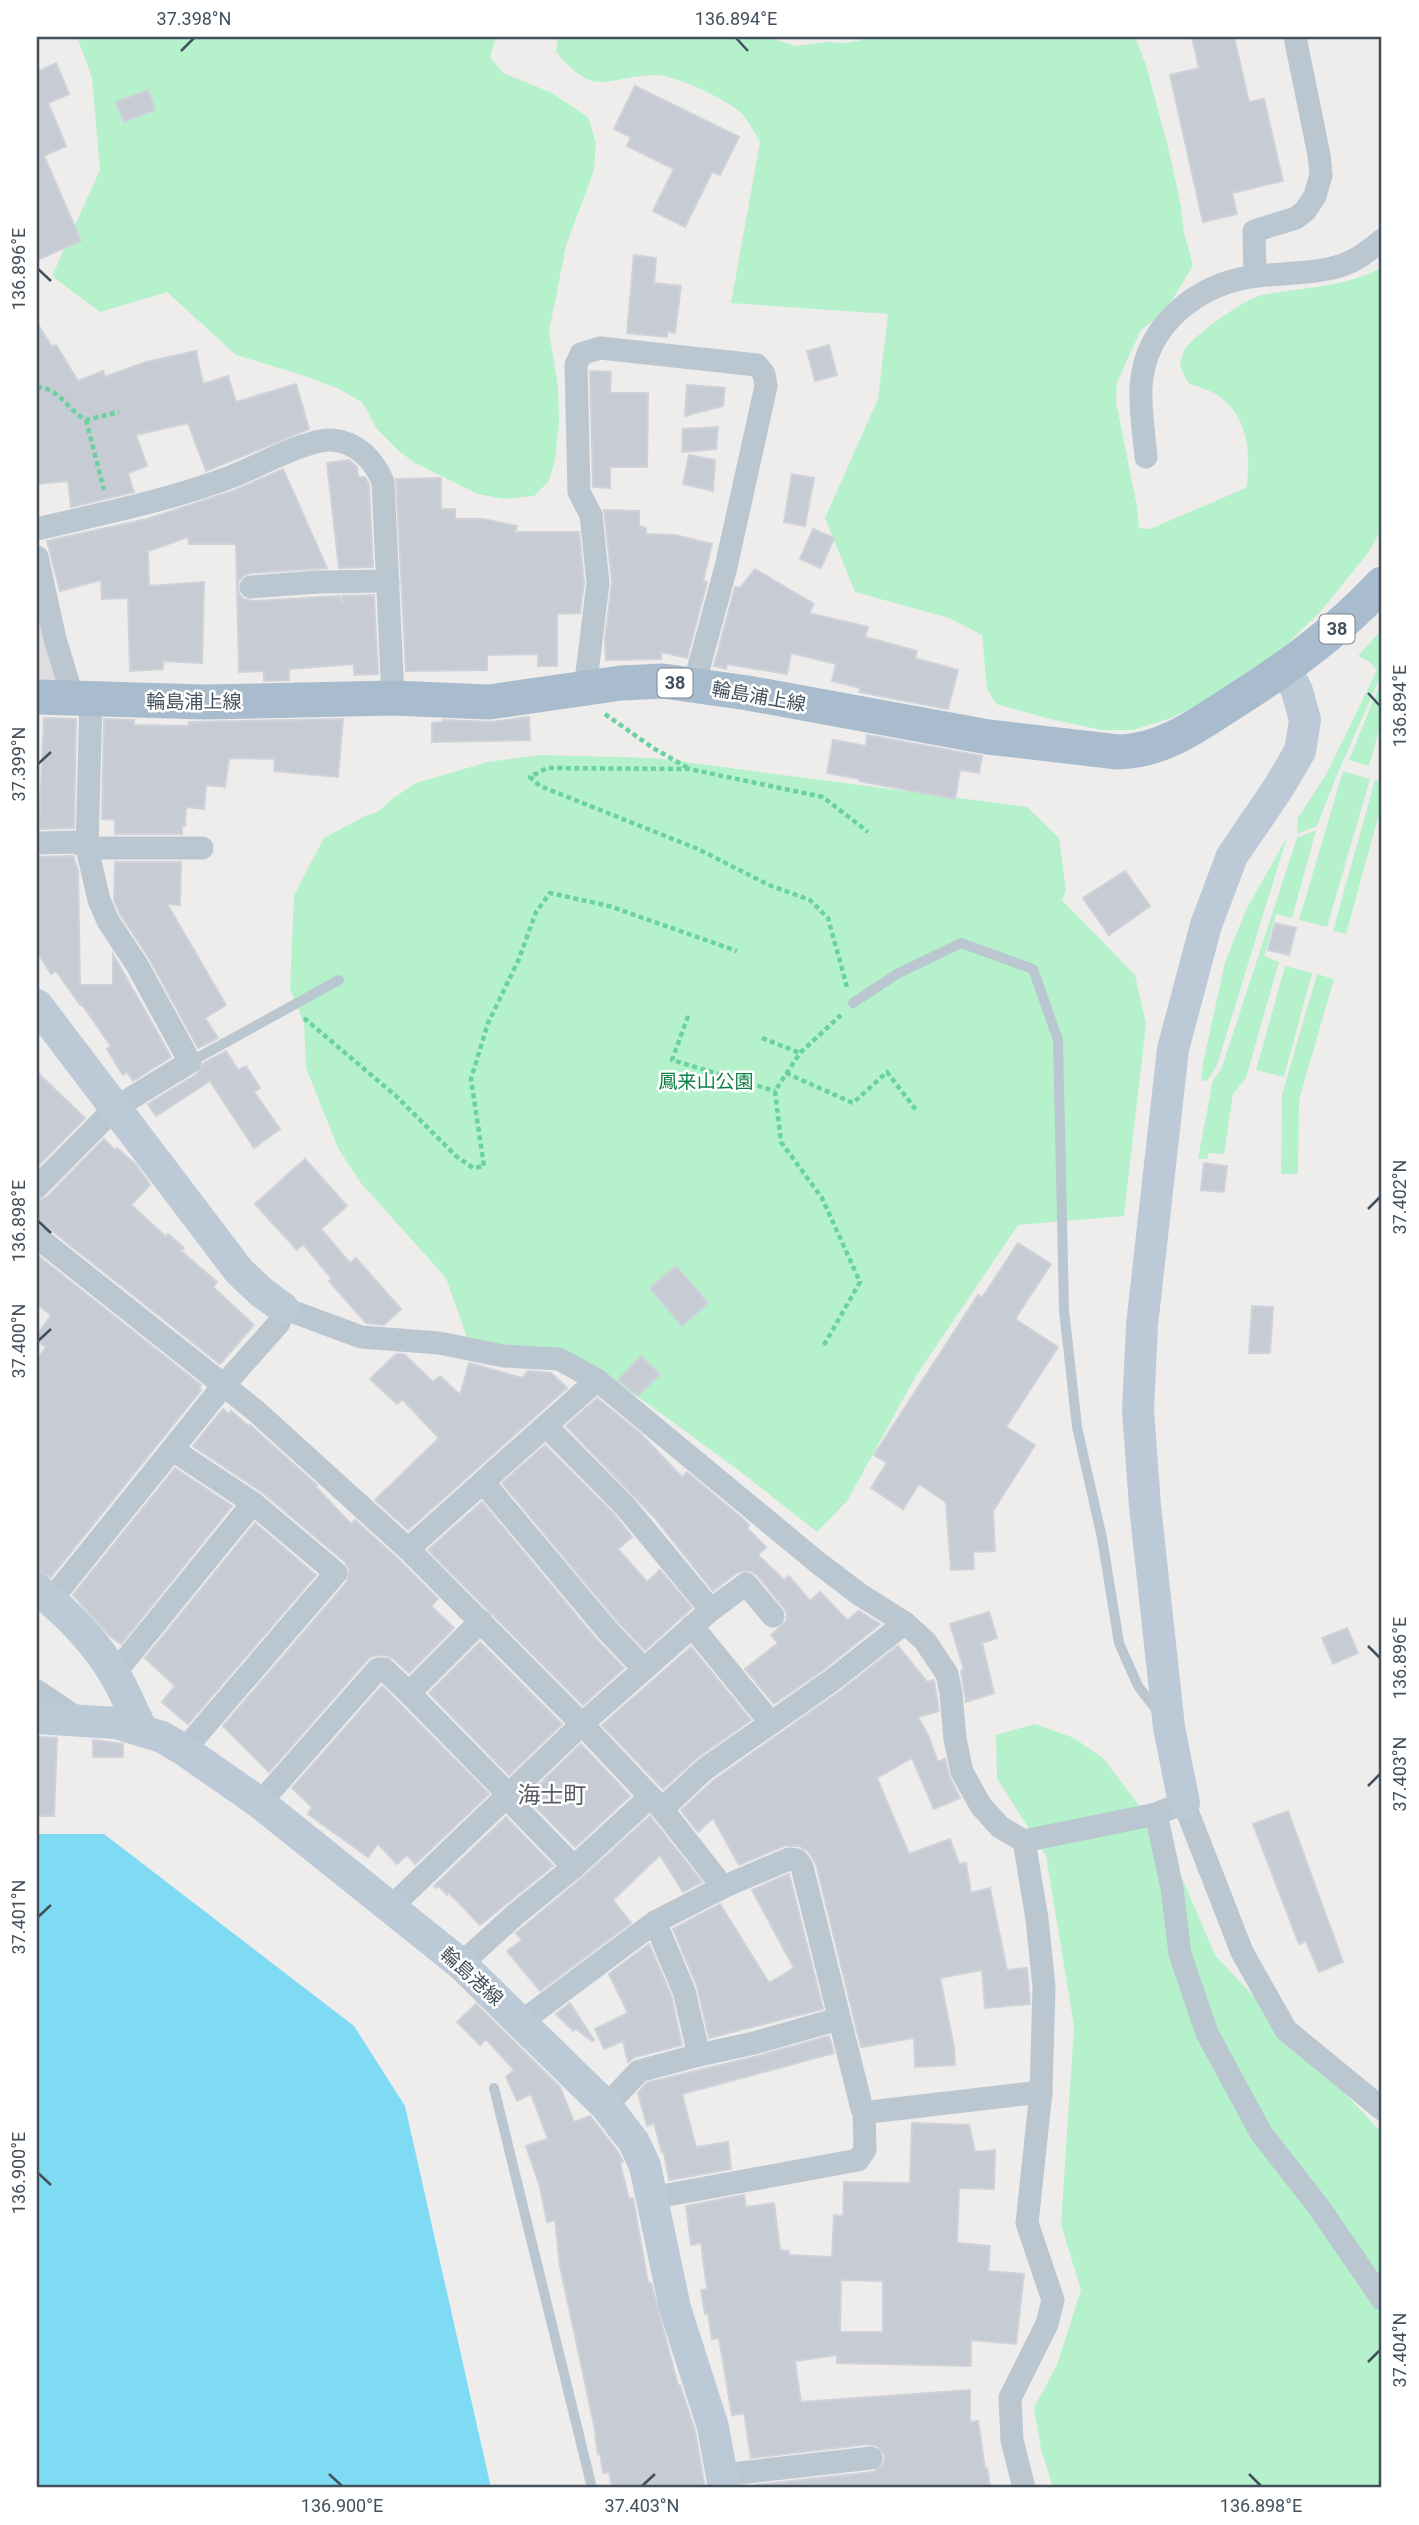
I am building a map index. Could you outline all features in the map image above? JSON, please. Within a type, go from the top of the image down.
[{"type":"main road","name":"輪島浦上線","points":[[37,698],[205,702],[393,698],[489,702],[663,681],[988,737],[1136,752],[1177,738],[1286,669],[1320,644],[1382,584]]},
{"type":"street","points":[[1255,276],[1254,231],[1287,221],[1305,211],[1315,196],[1321,175],[1295,37]]},
{"type":"street","points":[[1146,457],[1141,389],[1144,367],[1158,330],[1200,294],[1217,286],[1255,276],[1297,274],[1349,263],[1382,240]]},
{"type":"street","points":[[585,689],[598,583],[591,515],[579,492],[576,365],[581,354],[600,348],[757,365],[764,374],[765,386],[726,567],[694,685]]},
{"type":"street","points":[[37,528],[110,512],[226,479],[313,443],[330,439],[347,443],[368,458],[377,468],[383,482],[393,698]]},
{"type":"street","points":[[37,557],[55,639],[82,699],[87,848],[102,910],[137,965],[190,1062],[115,1108],[37,1187]]},
{"type":"street","points":[[251,587],[388,581]]},
{"type":"street","points":[[1286,669],[1297,691],[1305,720],[1300,751],[1233,856],[1206,925],[1174,1049],[1149,1250],[1138,1409],[1145,1506],[1170,1727],[1172,1888],[1180,1954],[1207,2033],[1261,2133],[1318,2206],[1382,2300]]},
{"type":"street","points":[[37,843],[76,842],[87,848],[202,848]]},
{"type":"street","points":[[37,1005],[239,1270],[260,1291],[284,1308],[362,1336],[439,1343],[504,1356],[559,1359],[597,1380],[817,1562],[859,1594],[905,1623],[925,1641],[947,1674],[962,1772],[981,1806],[1000,1827],[1024,1841],[1170,1808]]},
{"type":"street","points":[[37,1237],[256,1411],[408,1549],[582,1724],[656,1803],[723,1887]]},
{"type":"street","points":[[142,1730],[114,1674],[86,1636],[44,1595],[173,1450],[223,1385],[279,1324],[284,1308]]},
{"type":"street","points":[[408,1549],[597,1380]]},
{"type":"street","points":[[546,1426],[625,1506],[711,1610]]},
{"type":"street","points":[[173,1450],[253,1503],[334,1570],[336,1575],[184,1750]]},
{"type":"street","points":[[482,1482],[572,1590],[644,1669]]},
{"type":"street","points":[[114,1674],[253,1503]]},
{"type":"street","points":[[391,1907],[582,1724],[711,1610],[746,1584],[773,1616]]},
{"type":"street","points":[[409,1693],[481,1621]]},
{"type":"street","points":[[461,1964],[516,1914],[656,1803],[831,1681],[905,1623]]},
{"type":"street","points":[[692,1626],[771,1723]]},
{"type":"street","points":[[260,1802],[378,1669],[384,1669],[574,1867]]},
{"type":"street","points":[[37,1691],[80,1720]]},
{"type":"street","name":"輪島港線","points":[[37,1718],[116,1723],[162,1737],[184,1750],[260,1802],[461,1964],[606,2106],[634,2142],[645,2166],[675,2308],[713,2427],[723,2482]]},
{"type":"street","points":[[1170,1808],[1242,1952],[1286,2030],[1382,2109]]},
{"type":"street","points":[[1024,1841],[1037,1919],[1044,1987],[1041,2092],[1027,2223],[1053,2300],[1047,2324],[1010,2398],[1013,2440],[1024,2488]]},
{"type":"street","points":[[522,2022],[655,1922],[723,1887],[789,1859],[797,1860],[802,1867],[860,2106],[864,2111],[865,2150],[858,2160],[651,2198]]},
{"type":"street","points":[[655,1922],[684,1991],[699,2055]]},
{"type":"street","points":[[606,2106],[639,2071],[754,2043],[838,2018]]},
{"type":"street","points":[[864,2111],[1041,2092]]},
{"type":"street","points":[[723,2482],[871,2458]]},
{"type":"lane","points":[[853,1003],[897,974],[961,943],[1034,969],[1058,1040],[1065,1310],[1077,1427],[1102,1538],[1119,1643],[1138,1686],[1170,1727]]},
{"type":"lane","points":[[190,1062],[339,980]]},
{"type":"lane","points":[[494,2088],[592,2488]]},
{"type":"path","points":[[37,387],[53,390],[86,420],[119,412]]},
{"type":"path","points":[[86,420],[110,512]]},
{"type":"path","points":[[585,689],[604,713],[653,748],[689,769]]},
{"type":"path","points":[[824,1345],[860,1282],[822,1198],[781,1142],[775,1091],[800,1053],[853,1003],[828,918],[810,900],[769,885],[698,849],[540,786],[530,777],[547,768],[689,769],[823,796],[868,832]]},
{"type":"path","points":[[290,1007],[396,1096],[456,1156],[473,1168],[484,1166],[471,1079],[488,1023],[519,959],[536,912],[550,893],[609,906],[737,951]]},
{"type":"path","points":[[688,1016],[672,1060],[775,1091]]},
{"type":"path","points":[[762,1038],[800,1053]]},
{"type":"path","points":[[786,1073],[853,1103],[887,1072],[916,1110]]},
{"type":"shaded area","points":[[37,613],[61,680],[37,686]]},
{"type":"green space","points":[[77,37],[496,37],[490,57],[503,73],[552,93],[588,117],[596,143],[594,170],[566,246],[549,332],[558,387],[559,424],[555,459],[549,481],[534,496],[504,499],[478,494],[415,463],[400,452],[377,429],[362,402],[337,388],[236,355],[167,292],[100,312],[52,276],[100,170],[92,78]]},
{"type":"green space","points":[[558,37],[767,37],[796,46],[826,42],[846,43],[879,37],[1135,37],[1146,65],[1169,151],[1184,233],[1193,265],[1166,311],[1141,330],[1117,382],[1116,402],[1139,528],[1150,529],[1246,488],[1248,451],[1242,426],[1229,404],[1219,396],[1188,383],[1180,366],[1183,353],[1189,344],[1220,318],[1254,298],[1339,283],[1382,267],[1382,528],[1368,553],[1321,611],[1282,649],[1233,688],[1171,718],[1133,730],[1101,730],[996,704],[987,689],[982,635],[949,618],[855,592],[825,518],[878,399],[888,314],[731,303],[760,142],[747,121],[738,110],[720,99],[663,76],[601,82],[581,76],[556,52]]},
{"type":"green space","points":[[1382,629],[1382,673],[1317,826],[1297,834],[1298,818],[1327,773],[1377,670],[1370,662],[1358,656]]},
{"type":"green space","points":[[1382,679],[1382,719],[1369,766],[1349,760]]},
{"type":"green space","name":"鳳来山公園","points":[[540,755],[654,758],[1027,807],[1059,838],[1066,890],[1062,900],[1135,975],[1146,1024],[1124,1216],[1018,1225],[916,1376],[847,1501],[817,1532],[641,1399],[562,1353],[469,1343],[446,1278],[360,1182],[338,1148],[306,1068],[304,1023],[290,989],[294,895],[324,838],[378,812],[416,783],[488,762]]},
{"type":"green space","points":[[1343,771],[1370,779],[1327,927],[1299,920]]},
{"type":"green space","points":[[1375,780],[1382,782],[1382,803],[1346,934],[1333,931]]},
{"type":"green space","points":[[1316,830],[1292,918],[1276,914],[1264,956],[1279,962],[1246,1078],[1233,1094],[1224,1154],[1209,1153],[1207,1159],[1198,1159],[1213,1080],[1221,1070],[1297,838]]},
{"type":"green space","points":[[1287,837],[1217,1065],[1207,1081],[1201,1080],[1225,962],[1246,910]]},
{"type":"green space","points":[[1285,966],[1312,973],[1284,1077],[1256,1070]]},
{"type":"green space","points":[[1317,974],[1334,979],[1299,1100],[1298,1174],[1281,1174],[1282,1095]]},
{"type":"green space","points":[[1035,1724],[1074,1738],[1104,1759],[1167,1843],[1215,1955],[1382,2133],[1382,2488],[1053,2488],[1041,2449],[1034,2408],[1057,2365],[1081,2290],[1061,2224],[1074,2026],[1046,1856],[997,1778],[996,1735]]},
{"type":"water","points":[[37,1834],[104,1834],[354,2026],[405,2106],[491,2488],[37,2488]]},
{"type":"building","points":[[1192,37],[1234,37],[1249,102],[1264,99],[1283,181],[1232,193],[1237,214],[1203,222],[1170,75],[1199,68]]},
{"type":"building","points":[[56,63],[69,94],[48,103],[66,146],[44,156],[81,241],[37,260],[37,72]]},
{"type":"building","points":[[635,86],[739,137],[720,175],[712,172],[685,227],[653,211],[674,169],[627,146],[631,137],[614,129]]},
{"type":"building","points":[[148,90],[155,110],[124,122],[116,102]]},
{"type":"building","points":[[634,255],[656,258],[654,283],[681,286],[675,333],[667,331],[667,337],[627,333]]},
{"type":"building","points":[[37,323],[52,347],[56,345],[78,381],[103,371],[105,377],[146,362],[196,351],[203,384],[228,376],[236,402],[296,384],[309,429],[206,471],[188,423],[136,435],[147,466],[128,473],[134,492],[71,507],[68,481],[37,484]]},
{"type":"building","points":[[829,345],[837,375],[815,381],[807,351]]},
{"type":"building","points":[[590,371],[611,372],[610,393],[648,393],[647,467],[610,467],[610,488],[593,487]]},
{"type":"building","points":[[687,385],[725,388],[723,406],[685,416]]},
{"type":"building","points":[[718,427],[716,449],[682,452],[683,429]]},
{"type":"building","points":[[689,455],[715,460],[713,491],[683,484]]},
{"type":"building","points":[[349,460],[357,467],[358,477],[365,477],[369,485],[373,567],[339,568],[327,463]]},
{"type":"building","points":[[283,469],[327,568],[249,573],[238,582],[239,594],[252,601],[339,596],[343,604],[342,596],[374,595],[378,674],[354,675],[354,664],[289,669],[289,680],[264,681],[264,671],[239,672],[236,544],[189,544],[188,537],[148,551],[149,586],[204,582],[202,663],[163,661],[163,669],[130,671],[128,598],[102,599],[101,580],[60,591],[47,541],[147,519],[233,491]]},
{"type":"building","points":[[792,474],[814,478],[805,526],[784,522]]},
{"type":"building","points":[[441,478],[441,509],[455,509],[455,519],[483,519],[517,526],[515,532],[579,532],[584,583],[580,613],[557,614],[557,666],[538,666],[538,654],[487,655],[487,670],[406,671],[396,479]]},
{"type":"building","points":[[604,510],[639,511],[639,526],[646,528],[646,534],[675,535],[712,544],[703,581],[707,582],[687,658],[661,652],[661,659],[606,660],[605,638],[612,582]]},
{"type":"building","points":[[813,529],[834,538],[821,568],[800,559]]},
{"type":"building","points":[[755,569],[814,604],[809,613],[868,627],[865,637],[917,651],[915,658],[958,670],[948,709],[859,692],[860,688],[832,681],[836,664],[791,653],[787,674],[727,664],[726,669],[714,666],[735,587],[740,588]]},
{"type":"building","points":[[529,717],[530,740],[432,742],[432,723],[443,720],[492,722]]},
{"type":"building","points":[[44,718],[76,719],[74,828],[39,829]]},
{"type":"building","points":[[104,719],[134,720],[134,725],[188,726],[189,722],[343,719],[338,777],[274,771],[275,759],[229,758],[225,787],[206,785],[204,809],[186,807],[182,834],[115,834],[115,820],[102,819]]},
{"type":"building","points":[[867,735],[982,756],[979,773],[960,770],[955,799],[827,773],[833,740],[866,746]]},
{"type":"building","points":[[73,856],[78,871],[80,985],[113,985],[113,954],[171,1057],[133,1081],[127,1072],[123,1075],[107,1049],[111,1046],[80,1002],[81,1006],[56,971],[51,974],[37,952],[37,857]]},
{"type":"building","points":[[115,862],[181,862],[180,905],[167,904],[226,1005],[205,1018],[218,1038],[198,1048],[149,958],[120,914],[114,900]]},
{"type":"building","points":[[1125,871],[1150,906],[1109,935],[1083,898]]},
{"type":"building","points":[[1275,923],[1296,928],[1289,955],[1268,950]]},
{"type":"building","points":[[226,1051],[238,1070],[246,1066],[260,1088],[254,1092],[280,1129],[254,1148],[210,1081],[156,1116],[148,1104],[197,1074],[204,1063]]},
{"type":"building","points":[[37,1072],[85,1118],[37,1167]]},
{"type":"building","points":[[104,1139],[136,1165],[150,1185],[131,1205],[166,1237],[168,1234],[184,1248],[181,1251],[217,1282],[213,1287],[254,1325],[220,1364],[46,1226],[37,1223],[37,1201],[47,1197]]},
{"type":"building","points":[[305,1159],[347,1206],[321,1229],[350,1263],[356,1258],[401,1309],[384,1325],[366,1323],[329,1281],[332,1279],[303,1244],[297,1250],[255,1204]]},
{"type":"building","points":[[1204,1163],[1227,1166],[1224,1192],[1201,1190]]},
{"type":"building","points":[[1018,1243],[1051,1264],[1015,1319],[1058,1347],[1006,1427],[1035,1445],[993,1511],[995,1551],[973,1552],[974,1569],[951,1570],[946,1502],[919,1484],[903,1509],[871,1488],[887,1463],[874,1455],[978,1295],[982,1298]]},
{"type":"building","points":[[37,1255],[201,1385],[201,1390],[51,1577],[37,1571],[37,1360],[46,1347],[37,1341],[37,1335],[51,1315],[37,1304]]},
{"type":"building","points":[[676,1266],[708,1303],[682,1326],[650,1288]]},
{"type":"building","points":[[1252,1306],[1273,1307],[1270,1353],[1249,1353]]},
{"type":"building","points":[[396,1354],[404,1354],[433,1382],[440,1376],[460,1395],[469,1363],[522,1378],[528,1371],[551,1373],[567,1388],[408,1530],[375,1500],[439,1438],[402,1399],[397,1404],[370,1379]]},
{"type":"building","points":[[641,1356],[660,1374],[638,1396],[618,1380]]},
{"type":"building","points":[[597,1398],[640,1433],[682,1477],[687,1472],[743,1519],[749,1525],[747,1528],[766,1547],[758,1555],[784,1580],[789,1576],[810,1601],[820,1592],[847,1620],[859,1611],[880,1624],[823,1670],[774,1704],[745,1669],[778,1643],[771,1635],[786,1621],[784,1608],[757,1575],[750,1571],[738,1572],[713,1591],[654,1517],[566,1426]]},
{"type":"building","points":[[223,1409],[229,1414],[231,1411],[250,1425],[317,1485],[351,1524],[355,1520],[398,1559],[438,1599],[431,1606],[454,1628],[409,1673],[394,1659],[385,1655],[368,1659],[269,1772],[223,1726],[347,1582],[349,1569],[345,1562],[262,1492],[193,1446]]},
{"type":"building","points":[[545,1445],[615,1515],[632,1537],[618,1549],[647,1582],[660,1570],[692,1608],[645,1650],[617,1621],[502,1483]]},
{"type":"building","points":[[175,1468],[232,1506],[121,1644],[109,1635],[73,1595]]},
{"type":"building","points":[[482,1502],[596,1639],[624,1668],[583,1705],[428,1550]]},
{"type":"building","points":[[255,1523],[316,1575],[188,1724],[162,1702],[175,1686],[145,1658]]},
{"type":"building","points":[[989,1612],[997,1638],[982,1643],[994,1693],[966,1702],[961,1671],[964,1670],[950,1624]]},
{"type":"building","points":[[1347,1628],[1358,1653],[1333,1664],[1322,1638]]},
{"type":"building","points":[[480,1642],[562,1724],[509,1775],[429,1693]]},
{"type":"building","points":[[898,1646],[927,1682],[934,1680],[939,1711],[918,1717],[938,1762],[945,1759],[950,1778],[960,1798],[934,1809],[912,1758],[877,1778],[909,1854],[950,1839],[959,1864],[966,1863],[971,1893],[990,1888],[1007,1970],[1027,1968],[1030,2004],[985,2008],[982,1970],[940,1978],[955,2065],[915,2067],[914,2038],[861,2047],[816,1864],[808,1851],[799,1846],[784,1846],[739,1865],[713,1818],[698,1832],[681,1810],[714,1780],[839,1692]]},
{"type":"building","points":[[691,1647],[751,1720],[697,1758],[663,1789],[602,1725]]},
{"type":"building","points":[[382,1686],[489,1794],[415,1864],[407,1855],[397,1864],[378,1844],[368,1857],[308,1814],[312,1807],[292,1788]]},
{"type":"building","points":[[37,1737],[57,1738],[54,1816],[37,1816]]},
{"type":"building","points":[[93,1740],[123,1744],[123,1757],[93,1757]]},
{"type":"building","points":[[581,1744],[630,1796],[575,1847],[526,1797]]},
{"type":"building","points":[[1288,1811],[1343,1962],[1319,1972],[1306,1941],[1299,1944],[1253,1824]]},
{"type":"building","points":[[650,1816],[702,1882],[683,1892],[660,1855],[613,1900],[631,1923],[540,1991],[507,1951],[522,1940],[516,1933]]},
{"type":"building","points":[[506,1817],[553,1866],[480,1925],[449,1893],[447,1895],[439,1886],[434,1886]]},
{"type":"building","points":[[789,1874],[823,2009],[709,2038],[697,1986],[673,1929],[720,1904],[769,1983],[794,1968],[752,1890]]},
{"type":"building","points":[[649,1944],[671,1995],[682,2045],[635,2057],[628,2062],[623,2041],[604,2049],[595,2029],[628,2013],[609,1974]]},
{"type":"building","points":[[570,2003],[594,2040],[576,2029],[573,2031],[556,2014]]},
{"type":"building","points":[[476,2004],[560,2087],[574,2122],[590,2116],[623,2162],[620,2163],[629,2199],[633,2198],[648,2283],[651,2283],[678,2385],[695,2431],[705,2488],[612,2488],[609,2472],[603,2473],[560,2266],[555,2220],[547,2222],[540,2187],[526,2146],[548,2139],[531,2094],[517,2101],[506,2077],[514,2070],[486,2039],[480,2045],[457,2022]]},
{"type":"building","points":[[829,2036],[834,2053],[682,2094],[696,2147],[728,2142],[731,2169],[669,2180],[664,2152],[654,2123],[647,2126],[638,2093],[646,2083]]},
{"type":"building","points":[[912,2123],[969,2125],[975,2152],[995,2150],[994,2189],[959,2188],[957,2243],[990,2246],[988,2271],[1024,2274],[1016,2344],[971,2340],[971,2366],[837,2363],[837,2355],[795,2361],[801,2402],[970,2390],[970,2422],[978,2421],[990,2488],[757,2488],[756,2485],[873,2472],[883,2464],[885,2456],[877,2446],[869,2444],[751,2458],[744,2413],[732,2415],[719,2338],[712,2339],[708,2313],[705,2314],[701,2290],[707,2289],[701,2243],[691,2245],[686,2206],[744,2195],[746,2207],[774,2203],[780,2250],[789,2251],[789,2255],[832,2257],[834,2215],[843,2216],[844,2182],[910,2183]],"holes":[[[841,2280],[883,2281],[883,2332],[840,2332]]]},
{"type":"district","name":"海士町","points":[[552,1795]]}]
